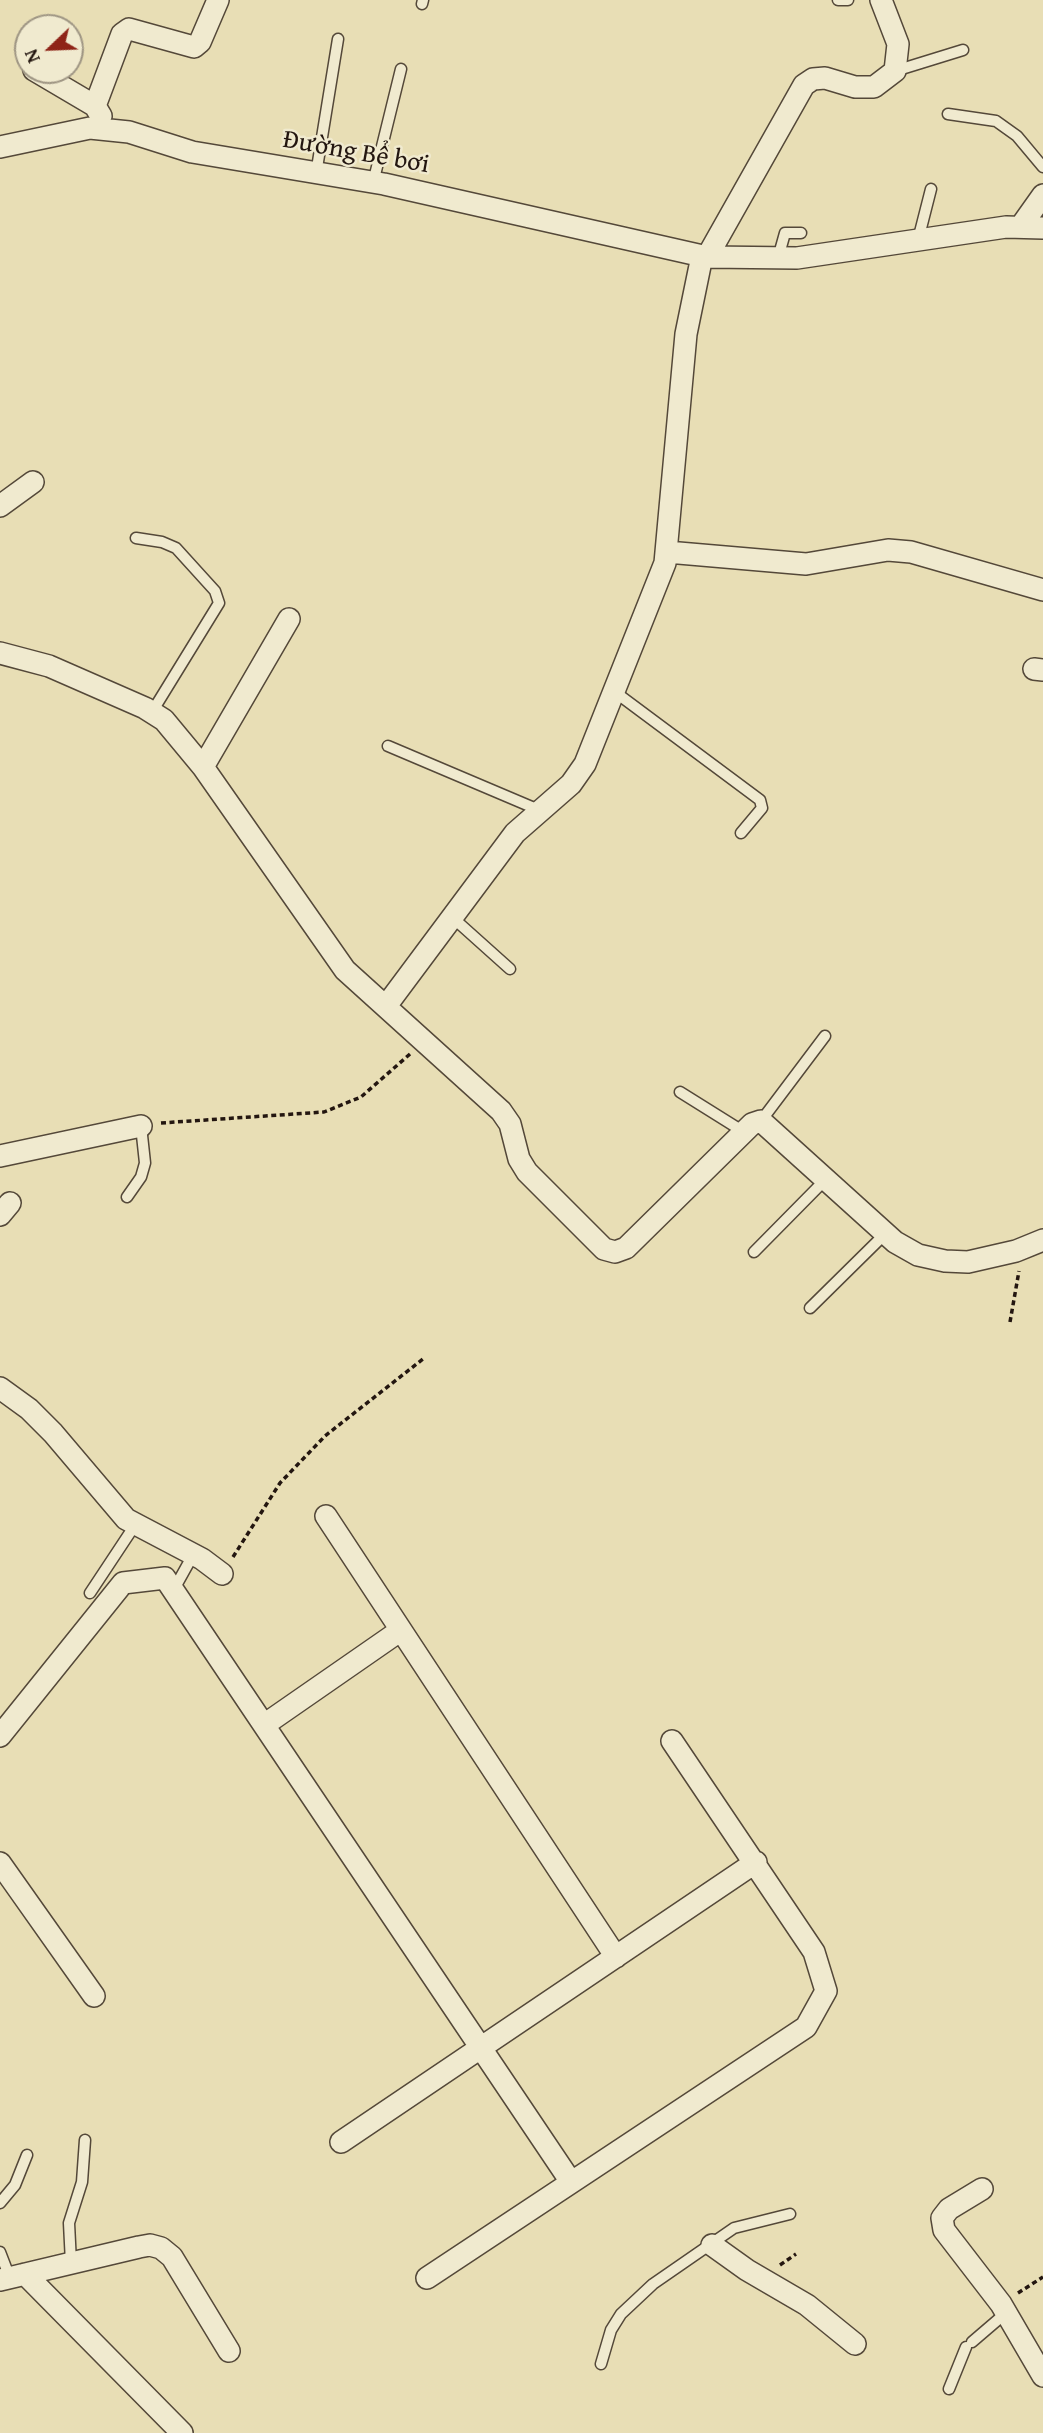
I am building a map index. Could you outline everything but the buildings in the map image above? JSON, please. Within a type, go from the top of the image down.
[{"type":"street","points":[[53,84],[98,117],[122,34],[129,29],[194,47],[200,42],[218,0]]},
{"type":"street","points":[[386,1006],[515,833],[571,784],[585,764],[667,552],[686,334],[704,256],[804,85],[813,79],[825,78],[855,87],[874,87],[895,71],[898,44],[881,0]]},
{"type":"street","name":"Đường Bể bơi","points":[[0,147],[98,117],[129,132],[192,152],[373,183],[704,256],[778,258],[1021,226],[1043,228]]},
{"type":"street","points":[[1021,226],[1043,195]]},
{"type":"street","points":[[0,506],[33,482]]},
{"type":"street","points":[[667,552],[806,564],[888,550],[911,552],[1043,590]]},
{"type":"street","points":[[204,767],[289,619]]},
{"type":"street","points":[[0,653],[49,666],[152,712],[182,738],[345,970],[501,1111],[510,1124],[519,1159],[527,1172],[604,1249],[615,1252],[626,1248],[753,1127],[827,1178],[886,1233],[918,1255],[945,1261],[968,1262],[1043,1240]]},
{"type":"street","points":[[0,1156],[141,1126]]},
{"type":"street","points":[[0,1388],[29,1409],[112,1506],[135,1525],[193,1555],[222,1574]]},
{"type":"street","points":[[327,1516],[616,1957]]},
{"type":"street","points":[[0,1736],[123,1583],[165,1578],[479,2049],[571,2182]]},
{"type":"street","points":[[264,1725],[401,1630]]},
{"type":"street","points":[[427,2278],[806,2027],[826,1991],[814,1952],[756,1862],[672,1741]]},
{"type":"street","points":[[341,2142],[756,1862]]},
{"type":"street","points":[[0,1863],[94,1996]]},
{"type":"street","points":[[982,2189],[949,2209],[942,2218],[944,2230],[1004,2308],[1043,2376]]},
{"type":"street","points":[[12,2277],[139,2247],[150,2245],[161,2248],[172,2257],[229,2351]]},
{"type":"street","points":[[712,2245],[747,2270],[807,2305],[855,2344]]},
{"type":"street","points":[[12,2277],[182,2433]]},
{"type":"lane","points":[[838,0],[848,0]]},
{"type":"lane","points":[[316,174],[338,39]]},
{"type":"lane","points":[[895,71],[963,50]]},
{"type":"lane","points":[[373,183],[401,69]]},
{"type":"lane","points":[[948,114],[996,121],[1017,136],[1043,167]]},
{"type":"lane","points":[[918,240],[931,189]]},
{"type":"lane","points":[[778,258],[785,233],[802,233]]},
{"type":"lane","points":[[136,538],[162,542],[176,548],[215,591],[219,603],[152,712]]},
{"type":"lane","points":[[615,692],[760,800],[762,808],[741,833]]},
{"type":"lane","points":[[388,746],[539,810]]},
{"type":"lane","points":[[452,917],[510,969]]},
{"type":"lane","points":[[680,1092],[753,1127],[825,1036]]},
{"type":"lane","points":[[127,1196],[141,1177],[145,1163],[141,1126]]},
{"type":"lane","points":[[754,1252],[827,1178]]},
{"type":"lane","points":[[810,1308],[886,1233]]},
{"type":"lane","points":[[90,1592],[135,1525]]},
{"type":"lane","points":[[173,1591],[193,1555]]},
{"type":"lane","points":[[71,2263],[69,2223],[82,2182],[85,2140]]},
{"type":"lane","points":[[0,2203],[15,2185],[27,2155]]},
{"type":"lane","points":[[601,2364],[611,2330],[630,2303],[734,2228],[790,2214]]},
{"type":"lane","points":[[0,2252],[12,2277]]},
{"type":"lane","points":[[949,2389],[969,2344],[1004,2308]]},
{"type":"path","points":[[141,1126],[181,1120],[324,1112],[344,1107],[361,1097],[425,1041]]},
{"type":"path","points":[[1010,1322],[1023,1248]]},
{"type":"path","points":[[222,1574],[280,1483],[325,1436],[423,1359]]},
{"type":"path","points":[[1004,2308],[1043,2277]]}]
